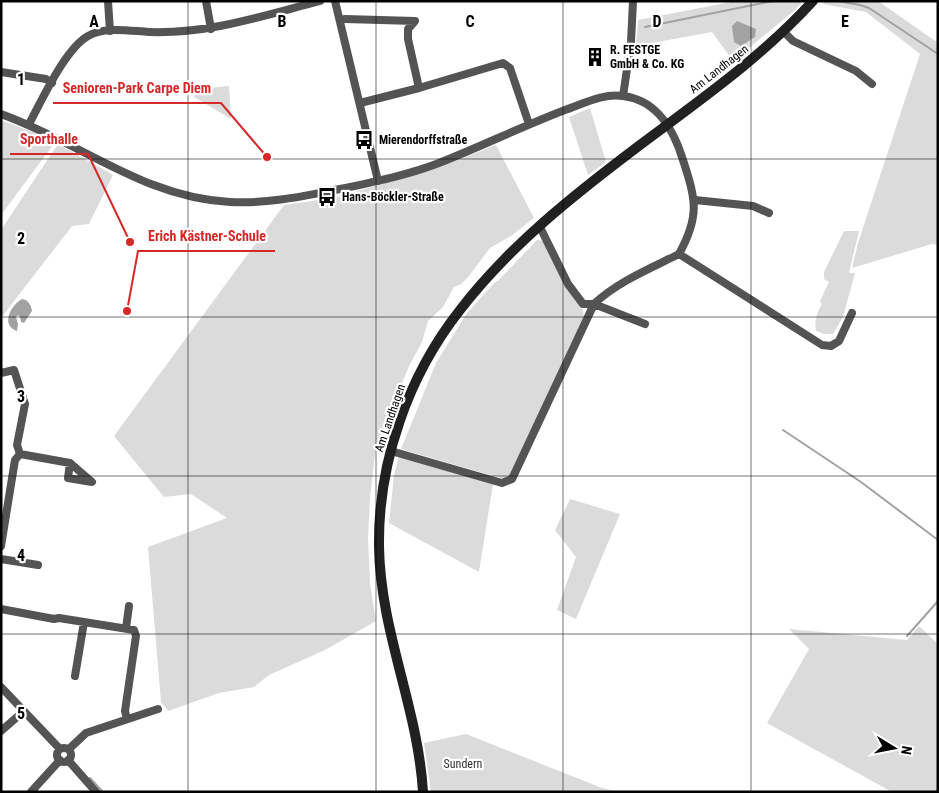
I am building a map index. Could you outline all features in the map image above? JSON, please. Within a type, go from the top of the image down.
[{"type":"street","points":[[108,1],[110,31]]},
{"type":"street","points":[[206,1],[211,29]]},
{"type":"street","points":[[29,124],[65,62],[82,41],[95,33],[110,31],[175,33],[211,29],[262,18],[300,4],[320,1]]},
{"type":"street","points":[[334,1],[378,181]]},
{"type":"street","points":[[623,96],[633,1]]},
{"type":"street","name":"Am Landhagen","points":[[423,792],[413,728],[390,634],[379,546],[380,510],[391,451],[409,397],[428,358],[459,310],[539,225],[588,184],[753,59],[784,32],[812,1]]},
{"type":"street","points":[[345,19],[415,21],[408,29],[408,40],[419,88]]},
{"type":"street","points":[[784,32],[793,41],[856,71],[872,84]]},
{"type":"street","points":[[360,102],[419,88],[503,63],[510,68],[528,124]]},
{"type":"street","points":[[1,72],[46,79],[52,83]]},
{"type":"street","points":[[1,114],[29,124],[127,175],[153,186],[197,198],[227,202],[257,202],[313,194],[378,181],[438,163],[528,124],[596,99],[623,96],[640,101],[654,110],[668,124],[679,146],[695,200],[694,219],[687,239],[679,254],[643,272],[604,295],[594,304],[512,479],[502,483],[391,451]]},
{"type":"street","points":[[695,200],[753,206],[769,213]]},
{"type":"street","points":[[539,225],[568,284],[583,304],[594,304],[646,324]]},
{"type":"street","points":[[679,254],[822,345],[831,346],[839,341],[852,313]]},
{"type":"street","points":[[1,373],[14,370],[24,404],[18,445],[20,454]]},
{"type":"street","points":[[20,454],[70,463]]},
{"type":"street","points":[[1,546],[15,460],[20,454]]},
{"type":"street","points":[[1,559],[38,565]]},
{"type":"street","points":[[126,628],[130,606]]},
{"type":"street","points":[[1,609],[54,619],[59,618],[134,630],[136,636],[124,711],[127,719]]},
{"type":"street","points":[[75,676],[84,622]]},
{"type":"street","points":[[1,687],[71,757],[64,760],[31,792]]},
{"type":"street","points":[[64,749],[86,734],[158,709]]},
{"type":"street","points":[[1,732],[24,711]]},
{"type":"street","points":[[64,760],[96,792]]},
{"type":"green space","points":[[736,1],[803,1],[795,10],[733,61],[712,32],[636,46],[638,20]]},
{"type":"green space","points":[[825,1],[878,1],[938,43],[938,245],[932,244],[852,268],[858,243],[920,54],[866,12],[823,4]]},
{"type":"green space","points":[[229,86],[231,119],[194,97],[197,89]]},
{"type":"green space","points":[[590,108],[606,162],[588,175],[569,117]]},
{"type":"green space","points":[[1,120],[56,141],[1,215]]},
{"type":"green space","points":[[58,144],[113,175],[89,224],[72,226],[1,318],[1,230]]},
{"type":"green space","points":[[496,145],[534,218],[511,236],[490,248],[469,276],[461,284],[454,287],[443,307],[428,321],[422,342],[409,366],[376,446],[370,497],[368,538],[370,584],[376,621],[325,650],[269,675],[254,687],[219,693],[168,711],[161,702],[148,547],[227,518],[191,494],[164,497],[114,436],[284,205],[334,198],[440,167]]},
{"type":"green space","points":[[844,231],[859,231],[849,273],[855,273],[843,317],[833,334],[824,334],[816,331],[815,324],[817,313],[822,304],[820,301],[829,282],[824,279],[824,272]]},
{"type":"green space","points":[[537,240],[544,241],[565,285],[583,310],[584,320],[510,476],[504,479],[401,449],[436,363],[467,313]]},
{"type":"green space","points":[[399,456],[493,484],[479,572],[389,523],[394,475]]},
{"type":"green space","points":[[570,499],[620,514],[576,619],[557,610],[576,557],[555,530]]},
{"type":"green space","points":[[919,626],[938,644],[938,792],[892,792],[767,723],[809,649],[789,629],[907,640]]},
{"type":"green space","name":"Sundern","points":[[466,734],[602,788],[619,792],[431,792],[424,743]]},
{"type":"shaded area","points":[[737,21],[756,29],[755,37],[741,46],[734,42],[732,26]]},
{"type":"shaded area","points":[[22,299],[29,303],[32,311],[24,323],[21,322],[18,315],[16,317],[17,331],[12,328],[8,320],[11,310]]},
{"type":"waterway","points":[[645,27],[773,1]]},
{"type":"waterway","points":[[837,1],[869,8],[938,54]]},
{"type":"waterway","points":[[783,430],[861,482],[938,540]]},
{"type":"waterway","points":[[907,636],[938,601]]},
{"type":"waterway","points":[[90,778],[103,792]]},
{"type":"place","name":"R. FESTGE GmbH & Co. KG","points":[[595,57]]},
{"type":"place","name":"Mierendorffstraße","points":[[364,140]]},
{"type":"place","name":"Senioren-Park Carpe Diem","points":[[267,157]]},
{"type":"place","name":"Hans-Böckler-Straße","points":[[327,197]]},
{"type":"place","name":"Sporthalle","points":[[130,242]]},
{"type":"place","name":"Erich Kästner-Schule","points":[[127,311]]}]
